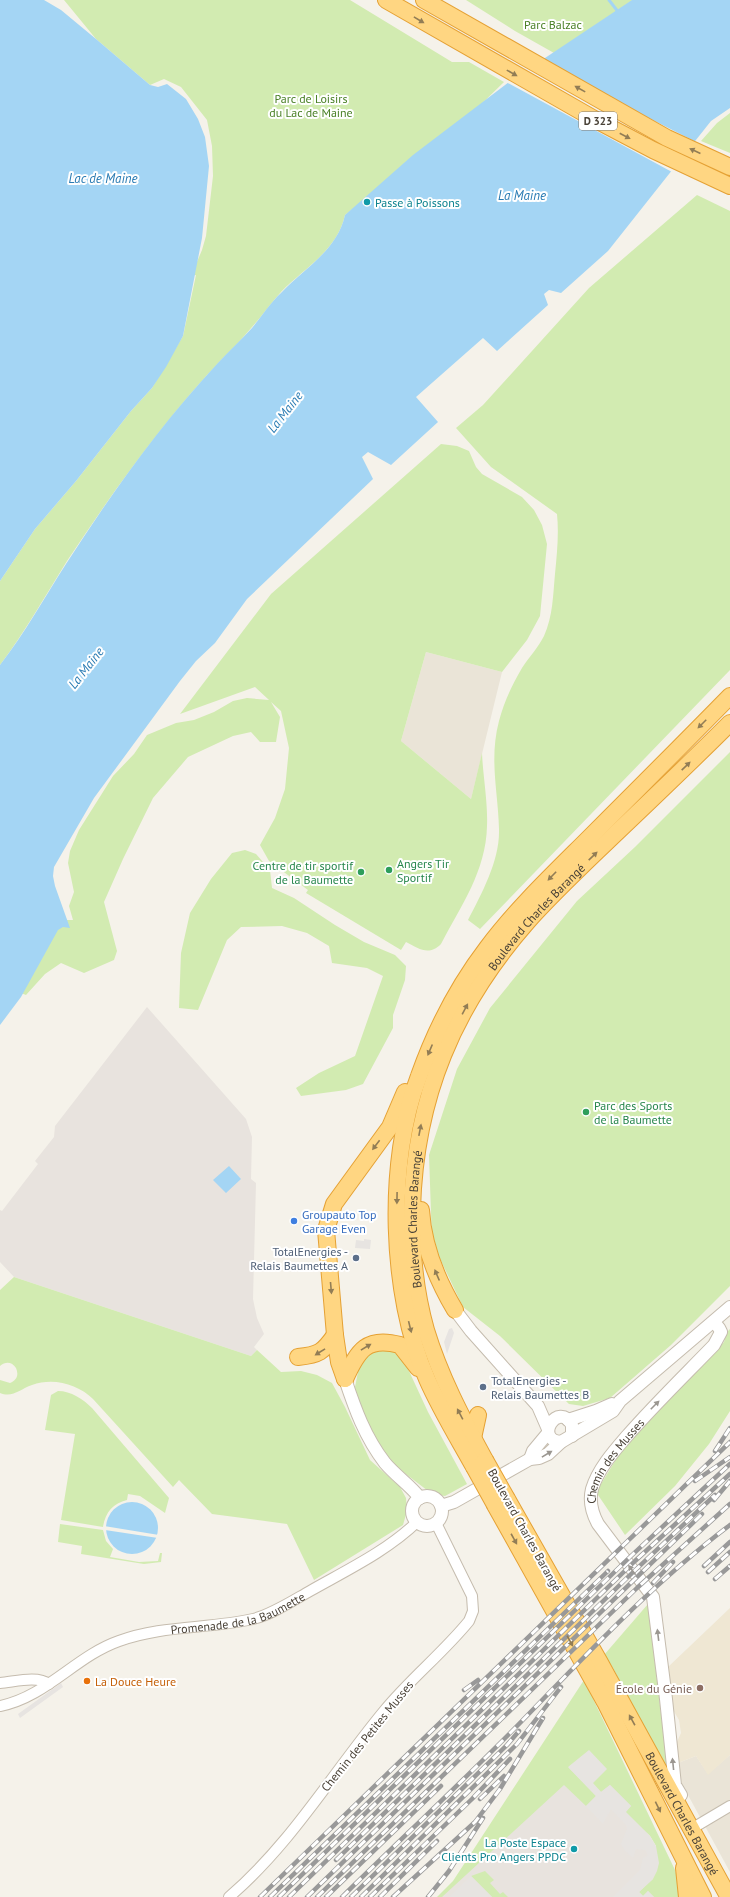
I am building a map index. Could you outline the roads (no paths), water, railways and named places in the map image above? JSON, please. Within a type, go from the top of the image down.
[{"type":"highway","name":"D 323","points":[[386,0],[478,54],[653,150],[727,187]]},
{"type":"highway","name":"D 323","points":[[424,0],[667,138],[730,167]]},
{"type":"highway","name":"Boulevard Charles Barangé","points":[[703,1897],[605,1702],[501,1502],[480,1464],[426,1377],[407,1314],[400,1279],[397,1234],[397,1194],[401,1154],[408,1115],[418,1077],[438,1031],[458,992],[500,932],[549,878],[730,696]]},
{"type":"highway","name":"Boulevard Charles Barangé","points":[[480,1464],[473,1438],[437,1365],[426,1328],[415,1274],[412,1231],[413,1183],[416,1149],[434,1078],[459,1020],[488,973],[528,921],[566,882],[730,723]]},
{"type":"highway","points":[[345,1379],[339,1362],[335,1335],[326,1230],[334,1204],[390,1127],[408,1086],[418,1077]]},
{"type":"highway","points":[[413,1183],[420,1203],[422,1227],[429,1255],[443,1290],[455,1310]]},
{"type":"highway","points":[[298,1357],[315,1355],[325,1349],[335,1335]]},
{"type":"highway","points":[[345,1379],[360,1351],[377,1341],[400,1345],[426,1377]]},
{"type":"highway","points":[[473,1438],[478,1415]]},
{"type":"highway","name":"Boulevard Charles Barangé","points":[[501,1502],[599,1661],[727,1894]]},
{"type":"highway","points":[[681,1853],[688,1897]]},
{"type":"street","points":[[441,1506],[454,1502],[530,1459],[539,1458],[548,1454],[566,1439],[613,1411],[620,1401],[730,1307]]},
{"type":"street","points":[[455,1310],[471,1331],[538,1406],[553,1440],[566,1439]]},
{"type":"street","name":"Chemin des Musses","points":[[698,1825],[675,1785],[653,1597],[598,1524],[592,1513],[591,1502],[595,1480],[612,1453],[651,1408],[714,1346],[721,1332],[714,1322]]},
{"type":"street","points":[[345,1379],[357,1416],[371,1443],[386,1464],[420,1498]]},
{"type":"street","points":[[530,1459],[533,1451],[548,1431],[550,1422],[620,1401]]},
{"type":"street","points":[[538,1406],[564,1418],[572,1425],[566,1439]]},
{"type":"street","points":[[430,1497],[439,1502],[441,1506],[442,1516],[436,1523],[426,1526],[417,1522],[413,1514],[414,1505],[420,1498],[430,1497]]},
{"type":"street","name":"Promenade de la Baumette","points":[[0,1706],[10,1704],[31,1694],[49,1684],[78,1663],[104,1647],[132,1636],[160,1630],[217,1626],[255,1618],[293,1601],[360,1563],[407,1532],[417,1522]]},
{"type":"street","name":"Chemin des Petites Musses","points":[[229,1897],[247,1882],[278,1850],[385,1710],[469,1621],[473,1611],[472,1596],[436,1523]]},
{"type":"street","points":[[0,1683],[21,1680],[44,1681],[49,1684]]},
{"type":"street","points":[[21,1680],[28,1686],[31,1694]]},
{"type":"street","points":[[698,1825],[730,1806]]},
{"type":"street","name":"Boulevard Charles Barangé","points":[[698,1825],[717,1860],[727,1894]]},
{"type":"water","name":"Lac de Maine","points":[[0,0],[44,0],[61,10],[150,85],[158,87],[167,84],[186,99],[198,119],[205,137],[209,166],[202,238],[183,336],[166,367],[152,388],[131,411],[76,481],[35,529],[0,581]]},
{"type":"water","name":"La Maine","points":[[632,0],[730,0],[730,108],[711,121],[608,251],[561,293],[549,290],[544,294],[548,305],[497,351],[483,338],[416,397],[438,422],[391,465],[368,452],[362,457],[373,479],[247,599],[215,643],[196,661],[180,681],[94,798],[54,867],[53,876],[55,886],[70,928],[63,927],[58,930],[21,997],[0,1025],[0,665],[26,628],[101,512],[156,436],[196,387],[252,328],[277,297],[327,249],[341,228],[345,215],[413,155],[509,82]]},
{"type":"water","points":[[229,1166],[241,1179],[226,1193],[213,1180]]},
{"type":"water","points":[[132,1502],[142,1504],[150,1510],[156,1518],[158,1528],[156,1538],[150,1546],[142,1552],[132,1554],[122,1552],[114,1546],[108,1538],[106,1528],[108,1518],[114,1510],[122,1504]]},
{"type":"waterway","points":[[609,0],[619,13]]},
{"type":"railway","points":[[715,1451],[730,1428]]},
{"type":"railway","points":[[260,1897],[730,1442]]},
{"type":"railway","points":[[695,1481],[730,1457]]},
{"type":"railway","points":[[279,1897],[631,1556],[730,1464]]},
{"type":"railway","points":[[289,1897],[635,1561],[730,1474]]},
{"type":"railway","points":[[714,1500],[730,1481]]},
{"type":"railway","points":[[336,1860],[629,1576],[715,1495]]},
{"type":"railway","points":[[317,1897],[637,1588],[730,1504]]},
{"type":"railway","points":[[307,1897],[702,1514]]},
{"type":"railway","points":[[342,1897],[452,1791],[646,1596],[673,1571],[730,1525]]},
{"type":"railway","points":[[704,1566],[730,1542]]},
{"type":"railway","points":[[708,1572],[730,1552]]},
{"type":"railway","points":[[653,1583],[673,1562]]},
{"type":"railway","points":[[715,1579],[730,1566]]},
{"type":"railway","points":[[270,1897],[608,1571]]},
{"type":"railway","points":[[464,1690],[478,1680]]},
{"type":"railway","points":[[361,1897],[517,1744],[561,1687]]},
{"type":"railway","points":[[393,1897],[475,1822],[500,1789],[543,1718]]},
{"type":"railway","points":[[351,1897],[507,1745],[519,1731]]},
{"type":"railway","points":[[370,1897],[472,1799],[510,1759]]},
{"type":"railway","points":[[480,1799],[504,1776]]},
{"type":"railway","points":[[326,1897],[441,1786]]},
{"type":"railway","points":[[428,1897],[449,1871],[483,1818]]},
{"type":"railway","points":[[380,1897],[437,1841]]},
{"type":"place","name":"Passe à Poissons","points":[[367,202]]},
{"type":"place","name":"Angers Tir Sportif","points":[[389,870]]},
{"type":"place","name":"Centre de tir sportif de la Baumette","points":[[361,872]]},
{"type":"place","name":"Parc des Sports de la Baumette","points":[[586,1112]]},
{"type":"place","name":"Groupauto Top Garage Even","points":[[294,1221]]},
{"type":"place","name":"TotalEnergies - Relais Baumettes A","points":[[356,1258]]},
{"type":"place","name":"TotalEnergies - Relais Baumettes B","points":[[483,1387]]},
{"type":"place","name":"La Douce Heure","points":[[87,1681]]},
{"type":"place","name":"École du Génie","points":[[700,1688]]},
{"type":"place","name":"La Poste Espace Clients Pro Angers PPDC","points":[[574,1849]]},
{"type":"park label","name":"Parc Balzac","points":[[553,24]]},
{"type":"park label","name":"Parc de Loisirs du Lac de Maine","points":[[311,105]]}]
